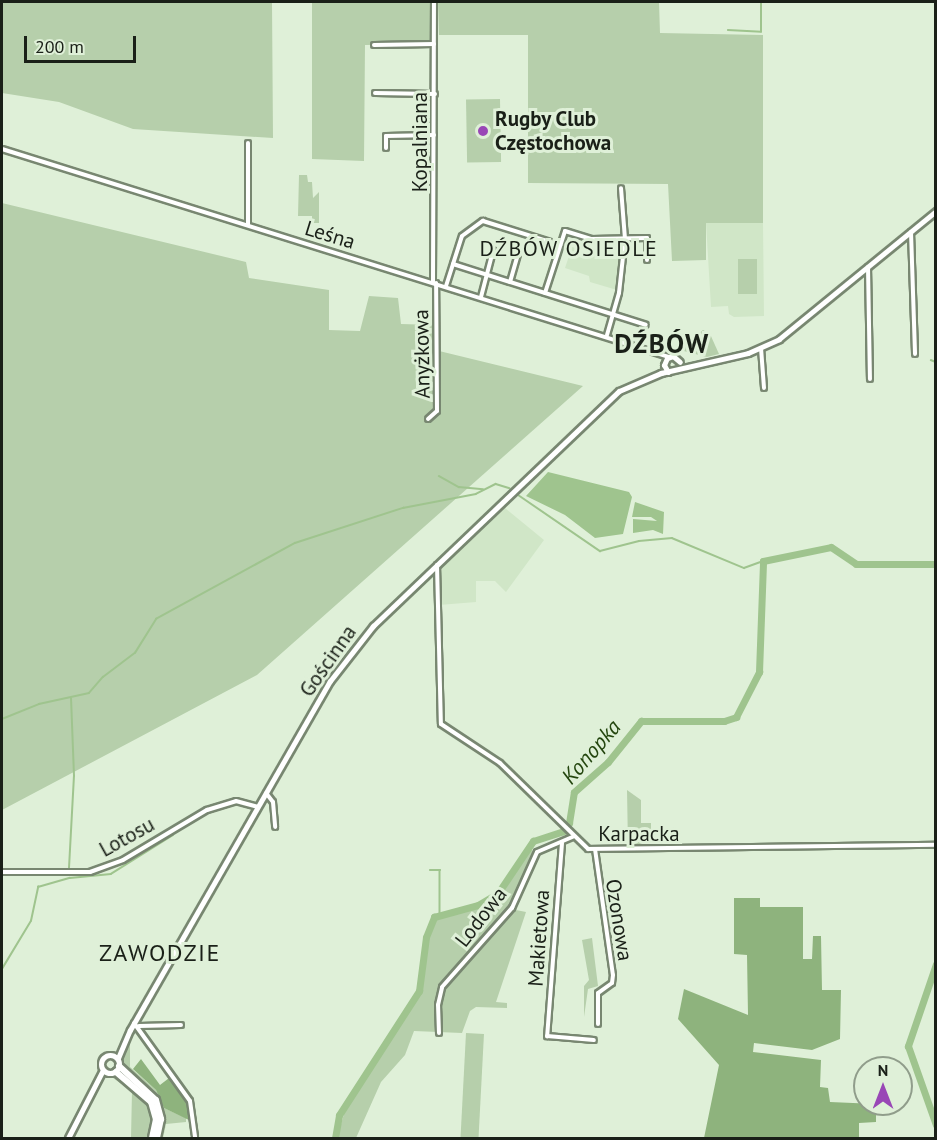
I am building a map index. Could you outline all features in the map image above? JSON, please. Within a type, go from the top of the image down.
[{"type":"highway","points":[[112,1070],[151,1102],[156,1119],[152,1138]]},
{"type":"highway","points":[[112,1070],[156,1100],[161,1119],[157,1138]]},
{"type":"main road","points":[[680,365],[669,357],[665,367],[695,364],[761,348],[786,333],[936,211]]},
{"type":"main road","name":"Gościnna","points":[[112,1070],[101,1061],[115,1056],[124,1039],[136,1025],[266,794],[343,663],[373,626],[612,397],[665,367]]},
{"type":"main road","points":[[70,1138],[95,1091],[112,1070],[115,1056]]},
{"type":"street","name":"Kopalniana","points":[[434,2],[435,282]]},
{"type":"street","points":[[374,45],[434,44]]},
{"type":"street","points":[[375,93],[435,94]]},
{"type":"street","points":[[386,148],[386,136],[434,135]]},
{"type":"street","points":[[248,143],[248,225]]},
{"type":"street","name":"Leśna","points":[[2,149],[607,335],[669,357]]},
{"type":"street","points":[[607,335],[619,293],[625,239],[621,188]]},
{"type":"street","points":[[446,286],[462,236],[483,221],[560,245]]},
{"type":"street","points":[[545,293],[565,231],[592,239],[647,238],[647,260]]},
{"type":"street","points":[[911,232],[915,354]]},
{"type":"street","points":[[481,297],[494,251]]},
{"type":"street","points":[[510,282],[518,255]]},
{"type":"street","points":[[453,264],[646,325]]},
{"type":"street","points":[[868,266],[870,379]]},
{"type":"street","name":"Anyżkowa","points":[[428,419],[437,411],[435,282]]},
{"type":"street","points":[[761,348],[764,388]]},
{"type":"street","name":"Leśna","points":[[650,350],[665,367]]},
{"type":"street","name":"Karpacka","points":[[437,565],[441,723],[500,763],[585,847],[595,849],[936,845]]},
{"type":"street","points":[[266,794],[273,802],[275,827]]},
{"type":"street","name":"Lotosu","points":[[2,872],[90,872],[123,860],[207,810],[236,801],[248,801],[258,808]]},
{"type":"street","name":"Lodowa","points":[[439,1033],[438,1005],[442,987],[512,908],[537,852],[573,837]]},
{"type":"street","name":"Makietowa","points":[[562,843],[547,1036],[594,1040]]},
{"type":"street","name":"Ozonowa","points":[[595,849],[613,975],[612,983],[598,993],[598,1024]]},
{"type":"street","points":[[136,1025],[181,1025]]},
{"type":"street","points":[[136,1025],[190,1101],[195,1138]]},
{"type":"shaded area","points":[[2,2],[272,2],[273,138],[133,129],[59,102],[2,93]]},
{"type":"shaded area","points":[[312,2],[433,2],[434,44],[365,45],[364,161],[312,159]]},
{"type":"shaded area","points":[[438,2],[659,2],[660,33],[763,35],[763,223],[706,223],[706,260],[672,261],[668,184],[528,183],[528,35],[439,35]]},
{"type":"shaded area","name":"Rugby Club Częstochowa","points":[[500,99],[501,162],[467,163],[466,100]]},
{"type":"shaded area","points":[[299,175],[307,175],[308,182],[312,182],[313,198],[319,192],[319,223],[312,223],[312,216],[298,216]]},
{"type":"shaded area","points":[[2,203],[246,262],[249,278],[329,290],[329,330],[360,331],[369,296],[398,298],[401,324],[435,325],[435,350],[583,386],[257,675],[2,810]]},
{"type":"shaded area","points":[[706,223],[763,223],[764,316],[734,317],[729,314],[728,306],[711,307]]},
{"type":"shaded area","points":[[572,247],[598,253],[621,252],[617,290],[590,282],[589,276],[565,268]]},
{"type":"shaded area","points":[[738,259],[757,259],[757,294],[738,294]]},
{"type":"shaded area","points":[[703,330],[710,334],[719,354],[707,357],[680,350]]},
{"type":"shaded area","points":[[548,472],[629,492],[632,497],[623,534],[595,538],[565,515],[526,496]]},
{"type":"shaded area","points":[[635,502],[664,512],[663,534],[653,530],[633,533],[633,519],[657,521],[651,517],[632,517]]},
{"type":"shaded area","points":[[500,504],[544,540],[506,592],[495,581],[476,581],[476,602],[439,605],[437,565]]},
{"type":"shaded area","points":[[627,790],[641,800],[641,823],[651,823],[651,847],[628,847]]},
{"type":"shaded area","points":[[529,849],[536,852],[511,909],[526,912],[496,1002],[507,1003],[507,1008],[476,1007],[470,1011],[462,1033],[414,1031],[405,1055],[381,1082],[356,1138],[337,1138],[346,1107],[421,991],[432,921],[493,900]]},
{"type":"shaded area","points":[[734,898],[760,898],[760,907],[803,907],[803,959],[812,959],[813,936],[821,936],[822,990],[841,990],[840,1039],[812,1050],[754,1043],[753,1052],[821,1060],[820,1087],[828,1088],[830,1102],[853,1103],[853,1116],[876,1116],[876,1122],[859,1123],[859,1138],[704,1138],[719,1065],[678,1019],[684,989],[748,1015],[747,955],[734,954]]},
{"type":"shaded area","points":[[592,938],[598,986],[588,989],[584,1017],[584,986],[589,980],[582,940]]},
{"type":"shaded area","points":[[466,1033],[484,1034],[479,1138],[461,1138]]},
{"type":"shaded area","points":[[130,1036],[130,1067],[156,1090],[164,1108],[186,1118],[186,1122],[166,1124],[163,1138],[163,1111],[158,1098],[122,1065],[120,1057]]},
{"type":"shaded area","points":[[141,1059],[160,1085],[173,1075],[188,1100],[191,1121],[164,1108],[156,1090],[133,1069]]},
{"type":"shaded area","points":[[116,1075],[149,1102],[153,1122],[149,1138],[131,1138],[132,1091],[113,1078],[106,1078]]},
{"type":"waterway","points":[[728,30],[761,32],[761,2]]},
{"type":"waterway","points":[[931,360],[936,362]]},
{"type":"waterway","points":[[439,476],[459,487],[483,489]]},
{"type":"waterway","points":[[2,719],[39,704],[89,693],[103,677],[135,653],[156,619],[295,543],[403,508],[476,494],[496,484],[509,488]]},
{"type":"waterway","points":[[517,494],[600,551],[639,541],[672,538],[744,568],[763,561]]},
{"type":"waterway","name":"Konopka","points":[[335,1138],[339,1115],[419,991],[426,937],[434,917],[478,905],[498,893],[533,841],[563,831],[569,823],[574,792],[608,762],[641,721],[724,721],[736,717],[759,672],[763,561],[831,547],[856,564],[936,564]]},
{"type":"waterway","points":[[69,868],[74,776],[71,699]]},
{"type":"waterway","points":[[2,969],[31,921],[38,887],[70,878],[111,874],[173,835]]},
{"type":"waterway","points":[[430,870],[440,870],[440,914]]},
{"type":"waterway","points":[[936,964],[908,1046],[936,1125]]},
{"type":"place","name":"Rugby Club Częstochowa","points":[[483,131]]},
{"type":"district","name":"DŹBÓW OSIEDLE","points":[[569,249]]},
{"type":"district","name":"DŹBÓW","points":[[662,344]]},
{"type":"district","name":"ZAWODZIE","points":[[160,953]]}]
